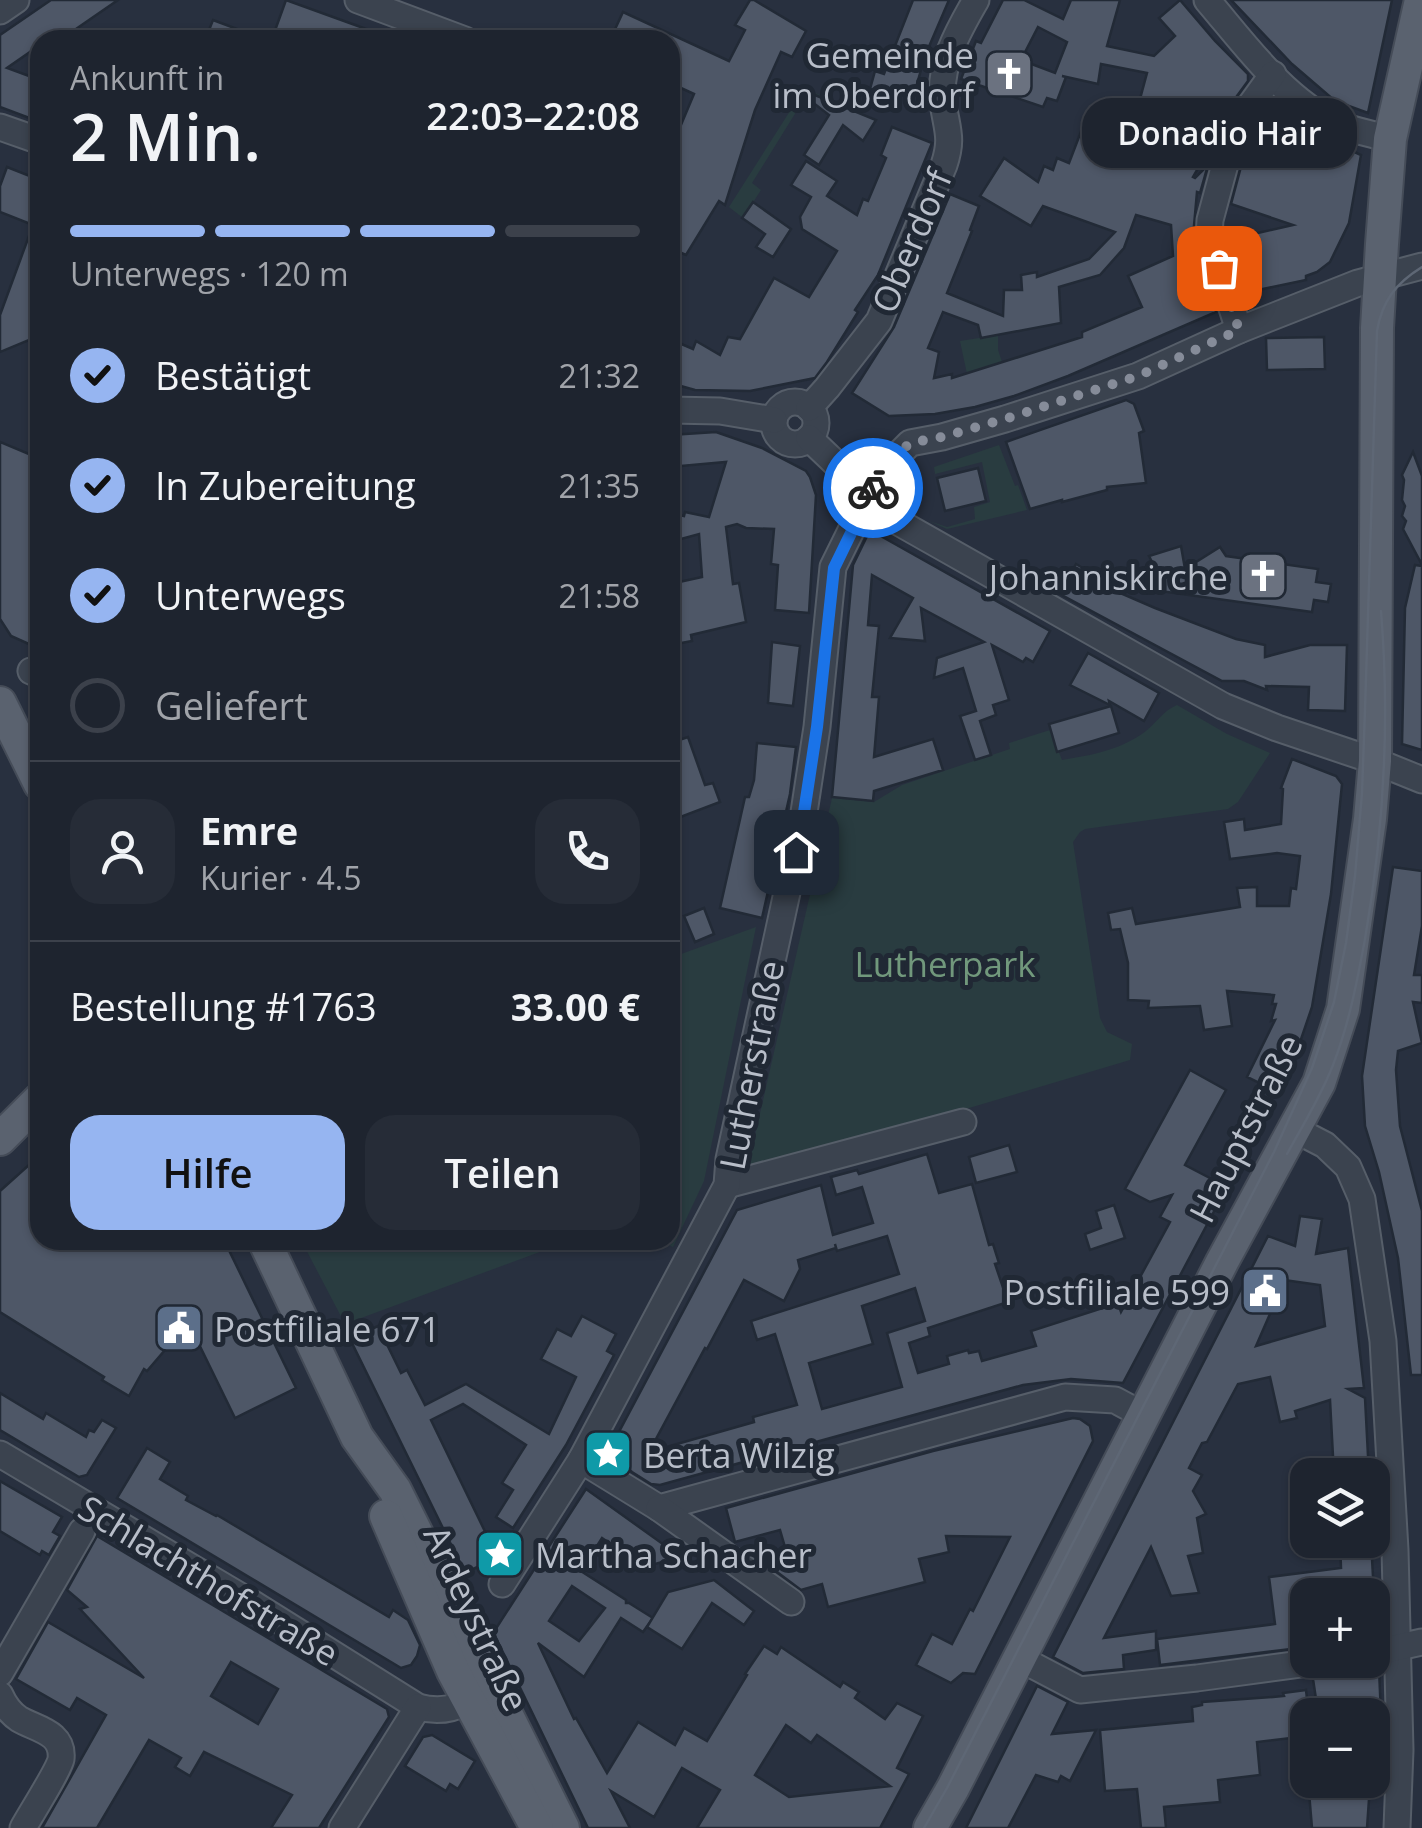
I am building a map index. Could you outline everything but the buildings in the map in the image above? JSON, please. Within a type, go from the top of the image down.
[{"type":"main road","name":"Hauptstraße","points":[[930,1828],[1222,1262],[1319,1083],[1343,1009],[1375,761],[1378,328],[1390,139],[1420,0]]},
{"type":"main road","points":[[5,712],[30,763]]},
{"type":"main road","points":[[0,1138],[30,1109]]},
{"type":"main road","points":[[269,1250],[356,1437],[394,1490],[471,1675],[563,1828]]},
{"type":"main road","name":"Ardeystraße","points":[[471,1675],[532,1818]]},
{"type":"street","points":[[0,11],[16,0]]},
{"type":"street","points":[[358,0],[438,30]]},
{"type":"street","name":"Oberdorf","points":[[810,408],[879,321],[944,165],[950,132],[943,104],[944,70],[962,23],[976,0]]},
{"type":"street","points":[[1207,0],[1301,102],[1338,124],[1390,139]]},
{"type":"street","points":[[1239,330],[1209,237],[1210,220],[1231,142],[1244,114],[1273,74]]},
{"type":"street","points":[[0,127],[30,138]]},
{"type":"street","name":"Lutherstraße","points":[[502,1584],[581,1460],[728,1186],[729,1159],[803,819],[834,568],[879,474],[910,443],[1005,419],[1138,376],[1239,330],[1380,275],[1422,266]]},
{"type":"street","points":[[791,402],[810,408],[816,420],[809,438],[798,444],[786,442],[776,433],[774,420],[780,408],[791,402]]},
{"type":"street","points":[[680,410],[720,410],[774,420]]},
{"type":"street","points":[[809,438],[884,514],[1223,706],[1422,780]]},
{"type":"street","points":[[728,1186],[963,1122]]},
{"type":"street","points":[[1294,1129],[1325,1145],[1348,1166],[1362,1199],[1383,1341],[1395,1550],[1400,1750],[1397,1828]]},
{"type":"street","points":[[659,1508],[1065,1397],[1115,1400],[1144,1415]]},
{"type":"street","name":"Schlachthofstraße","points":[[0,1454],[418,1707]]},
{"type":"street","points":[[581,1460],[659,1508],[791,1602]]},
{"type":"street","name":"Schlachthofstraße","points":[[0,1674],[82,1531]]},
{"type":"street","points":[[1019,1658],[1080,1690],[1290,1666]]},
{"type":"street","points":[[342,1828],[418,1707],[440,1710],[471,1675]]},
{"type":"street","points":[[0,1694],[17,1718],[49,1732],[59,1746],[61,1761],[23,1828]]},
{"type":"green space","points":[[804,89],[831,99],[823,108],[801,104],[752,183],[761,190],[743,218],[729,207]]},
{"type":"green space","points":[[998,335],[1002,362],[967,374],[960,341]]},
{"type":"green space","points":[[999,445],[1027,510],[947,529],[929,521],[947,527],[975,519],[974,507],[990,502],[982,462],[935,474],[934,467]]},
{"type":"green space","name":"Lutherpark","points":[[1177,705],[1270,753],[1238,802],[1228,809],[1085,829],[1073,842],[1100,1018],[1107,1032],[1132,1044],[1130,1060],[922,1122],[748,1166],[832,798],[874,802],[902,785],[1010,749],[1009,743],[1050,730],[1062,760],[1095,754],[1136,737]]},
{"type":"green space","name":"Lutherpark","points":[[756,927],[704,1181],[680,1232],[680,954]]},
{"type":"green space","points":[[306,1250],[545,1250],[345,1324]]},
{"type":"tram line","points":[[924,1828],[1274,1152],[1312,1068],[1334,1002],[1355,876],[1362,793],[1377,331],[1392,294],[1422,267]]},
{"type":"tram line","points":[[1287,1154],[1339,1050],[1365,939],[1384,775],[1381,611]]},
{"type":"way so far","points":[[873,488],[887,464],[910,443],[1005,419],[1138,376],[1239,330],[1219,268]]},
{"type":"place","name":"Gemeinde im Oberdorf","points":[[1009,74]]},
{"type":"place","name":"Donadio Hair","points":[[1219,268]]},
{"type":"place","name":"Johanniskirche","points":[[1263,576]]},
{"type":"place","name":"Postfiliale 599","points":[[1265,1291]]},
{"type":"place","name":"Postfiliale 671","points":[[179,1328]]},
{"type":"place","name":"Berta Wilzig","points":[[608,1454]]},
{"type":"place","name":"Martha Schacher","points":[[500,1554]]},
{"type":"route","points":[[796,852],[817,727],[834,568],[873,488]]}]
